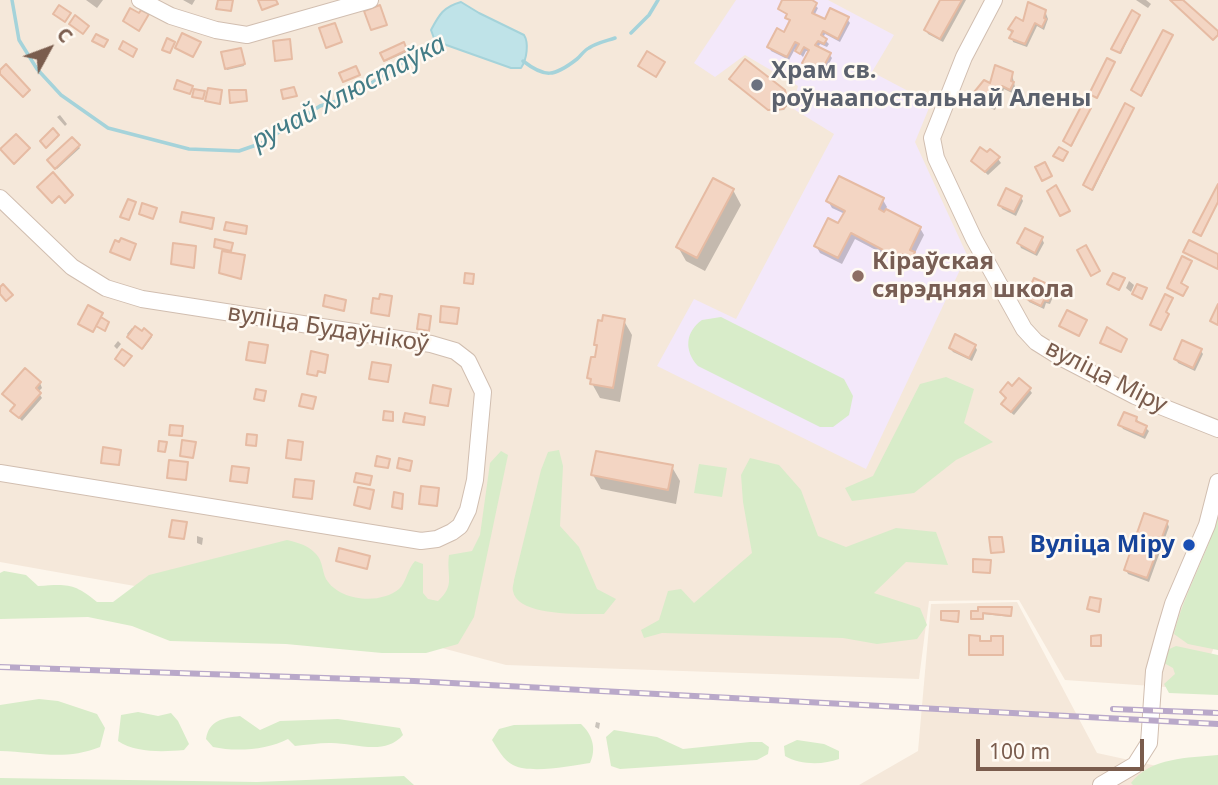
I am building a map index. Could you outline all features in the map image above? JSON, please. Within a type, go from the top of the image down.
[{"type":"street","points":[[140,0],[182,20],[247,35],[370,0]]},
{"type":"street","name":"вуліца Міру","points":[[994,0],[964,57],[932,138],[936,158],[974,239],[1024,329],[1036,342],[1135,396],[1218,429]]},
{"type":"street","name":"вуліца Будаўнікоў","points":[[0,198],[58,255],[106,288],[142,299],[431,344],[455,351],[468,361],[483,392],[475,480],[468,510],[460,526],[437,539],[421,541],[0,473]]},
{"type":"street","points":[[1101,785],[1135,765],[1149,743],[1154,671],[1173,604],[1207,524],[1218,482]]},
{"type":"shaded area","points":[[0,0],[1218,0],[1218,639],[1195,689],[1065,680],[1019,600],[929,601],[919,679],[506,665],[359,626],[0,562]]},
{"type":"shaded area","name":"Кіраўская сярэдняя школа","points":[[736,0],[828,0],[894,35],[872,72],[931,103],[915,142],[967,255],[866,469],[657,366],[694,299],[736,319],[834,134],[792,108],[798,86],[745,55],[715,77],[694,63]]},
{"type":"shaded area","points":[[1017,602],[1097,753],[1189,773],[1193,785],[859,785],[918,751],[931,604]]},
{"type":"green space","points":[[721,317],[844,379],[853,396],[849,415],[833,427],[820,427],[698,366],[690,354],[688,342],[692,330],[702,320]]},
{"type":"green space","points":[[946,377],[974,389],[964,423],[993,442],[956,460],[914,493],[852,501],[845,488],[873,476],[920,384]]},
{"type":"green space","points":[[559,450],[563,466],[560,526],[579,547],[597,589],[616,599],[604,614],[567,614],[538,610],[526,606],[517,599],[513,591],[541,470],[548,452]]},
{"type":"green space","points":[[501,451],[508,455],[474,617],[458,644],[426,653],[382,653],[286,644],[170,641],[132,626],[88,617],[0,619],[0,573],[4,571],[26,575],[38,586],[70,586],[97,602],[113,602],[149,575],[287,540],[306,546],[316,554],[326,579],[332,586],[340,592],[360,598],[371,599],[391,594],[399,589],[415,561],[423,564],[423,593],[428,599],[438,601],[449,585],[449,555],[472,551],[480,535],[490,463]]},
{"type":"green space","points":[[750,458],[779,465],[801,490],[818,536],[846,547],[896,528],[936,532],[948,565],[906,562],[874,593],[920,608],[927,625],[917,639],[877,644],[843,638],[662,633],[644,638],[641,630],[659,620],[668,591],[681,589],[694,603],[752,553],[741,475]]},
{"type":"green space","points":[[699,464],[727,468],[722,497],[694,493]]},
{"type":"green space","points":[[1218,516],[1218,650],[1188,644],[1174,634]]},
{"type":"green space","points":[[1176,646],[1218,655],[1218,695],[1169,693],[1164,684],[1175,674],[1173,668],[1164,663],[1165,651]]},
{"type":"green space","points":[[39,699],[58,701],[97,714],[105,728],[100,747],[62,755],[0,751],[0,705]]},
{"type":"green space","points":[[138,712],[158,716],[171,713],[189,744],[184,750],[159,751],[141,750],[118,741],[121,715]]},
{"type":"green space","points":[[240,716],[260,730],[280,721],[338,719],[400,728],[403,735],[395,742],[378,747],[338,743],[295,746],[288,739],[271,746],[251,749],[213,747],[206,739],[210,728],[223,719]]},
{"type":"green space","points":[[581,724],[592,742],[590,763],[551,768],[520,768],[507,761],[492,740],[499,729],[514,725]]},
{"type":"green space","points":[[614,730],[657,737],[683,749],[750,742],[762,742],[769,747],[768,754],[757,760],[620,769],[611,766],[606,737]]},
{"type":"green space","points":[[797,740],[824,744],[839,751],[839,759],[812,763],[785,756],[784,746]]},
{"type":"green space","points":[[1218,755],[1218,785],[1131,783],[1149,768],[1171,760]]},
{"type":"green space","points":[[404,776],[414,785],[0,785],[0,778],[257,782]]},
{"type":"water","points":[[461,2],[524,35],[527,51],[521,68],[511,68],[435,41],[431,30],[439,16],[450,6]]},
{"type":"building","points":[[218,0],[233,0],[231,11],[216,9]]},
{"type":"building","points":[[258,0],[276,0],[278,4],[262,10]]},
{"type":"building","points":[[782,0],[812,0],[817,3],[812,13],[825,19],[830,8],[849,17],[838,39],[823,31],[821,35],[827,39],[824,44],[818,41],[815,45],[831,53],[820,73],[802,63],[809,50],[804,47],[800,54],[795,51],[799,44],[795,42],[787,57],[767,47],[777,28],[784,32],[790,20],[785,18],[787,14],[778,9]]},
{"type":"building","points":[[940,0],[962,0],[940,39],[924,30]]},
{"type":"building","points":[[1170,0],[1183,0],[1218,31],[1218,35],[1213,40]]},
{"type":"building","points":[[1028,2],[1046,10],[1046,19],[1042,27],[1035,23],[1025,44],[1009,38],[1013,31],[1008,29],[1016,17],[1023,21]]},
{"type":"building","points":[[59,5],[71,13],[65,22],[53,14]]},
{"type":"building","points":[[380,5],[387,25],[371,30],[364,11]]},
{"type":"building","points":[[130,8],[149,14],[139,31],[123,21]]},
{"type":"building","points":[[1132,10],[1140,15],[1120,53],[1111,49]]},
{"type":"building","points":[[75,15],[89,26],[83,34],[69,24]]},
{"type":"building","points":[[335,23],[342,42],[326,48],[319,28]]},
{"type":"building","points":[[1163,30],[1173,35],[1141,96],[1131,90]]},
{"type":"building","points":[[182,33],[201,42],[193,57],[175,48]]},
{"type":"building","points":[[96,34],[108,40],[104,47],[92,41]]},
{"type":"building","points":[[167,38],[175,42],[170,53],[162,50]]},
{"type":"building","points":[[290,39],[292,59],[275,61],[273,41]]},
{"type":"building","points":[[123,41],[137,49],[133,57],[119,49]]},
{"type":"building","points":[[404,42],[407,50],[384,61],[380,53]]},
{"type":"building","points":[[241,48],[245,64],[225,69],[221,52]]},
{"type":"building","points":[[647,51],[665,62],[656,77],[638,66]]},
{"type":"building","points":[[1107,58],[1115,62],[1097,98],[1089,94]]},
{"type":"building","name":"Храм св. роўнаапостальнай Алены","points":[[745,59],[785,90],[788,103],[783,109],[768,110],[729,79]]},
{"type":"building","points":[[6,64],[30,90],[23,97],[0,74]]},
{"type":"building","points":[[995,65],[1013,72],[1011,81],[1014,82],[1010,90],[1002,86],[993,107],[977,101],[980,94],[975,91],[984,80],[990,83]]},
{"type":"building","points":[[356,66],[360,75],[343,82],[339,73]]},
{"type":"building","points":[[177,80],[193,86],[190,94],[174,89]]},
{"type":"building","points":[[294,87],[297,96],[283,99],[281,90]]},
{"type":"building","points":[[208,88],[222,90],[220,104],[205,101]]},
{"type":"building","points":[[194,89],[205,91],[203,99],[192,97]]},
{"type":"building","points":[[229,90],[246,90],[247,101],[230,103]]},
{"type":"building","points":[[1083,103],[1091,108],[1071,146],[1063,141]]},
{"type":"building","points":[[1125,103],[1134,108],[1092,190],[1083,185]]},
{"type":"building","points":[[53,128],[59,135],[46,148],[40,141]]},
{"type":"building","points":[[16,134],[30,148],[14,164],[0,149]]},
{"type":"building","points":[[72,137],[80,145],[55,169],[47,160]]},
{"type":"building","points":[[980,147],[987,152],[990,149],[1000,157],[985,172],[971,161]]},
{"type":"building","points":[[1059,147],[1068,152],[1063,161],[1053,156]]},
{"type":"building","points":[[1045,162],[1052,176],[1042,181],[1035,167]]},
{"type":"building","points":[[53,172],[73,195],[65,203],[59,196],[52,203],[37,187]]},
{"type":"building","points":[[839,176],[884,198],[879,209],[884,212],[886,209],[921,227],[910,250],[915,252],[912,259],[903,254],[900,259],[851,233],[838,258],[814,246],[828,218],[838,223],[845,211],[826,201]]},
{"type":"building","points":[[713,178],[734,189],[697,258],[676,247]]},
{"type":"building","points":[[1218,184],[1218,202],[1201,236],[1193,232]]},
{"type":"building","points":[[1056,185],[1070,211],[1060,216],[1047,191]]},
{"type":"building","points":[[1006,188],[1022,196],[1014,212],[998,205]]},
{"type":"building","points":[[128,199],[136,202],[129,220],[120,217]]},
{"type":"building","points":[[142,203],[157,208],[153,219],[139,214]]},
{"type":"building","points":[[182,212],[214,218],[212,229],[180,222]]},
{"type":"building","points":[[226,222],[247,226],[246,234],[224,230]]},
{"type":"building","points":[[1025,228],[1043,237],[1035,253],[1017,243]]},
{"type":"building","points":[[121,238],[136,244],[130,260],[110,252],[115,240],[119,242]]},
{"type":"building","points":[[215,239],[233,243],[231,251],[214,247]]},
{"type":"building","points":[[1189,240],[1218,254],[1218,269],[1183,252]]},
{"type":"building","points":[[173,243],[196,246],[194,268],[171,264]]},
{"type":"building","points":[[1086,245],[1100,271],[1091,276],[1077,250]]},
{"type":"building","points":[[222,251],[245,255],[241,279],[219,273]]},
{"type":"building","points":[[1182,256],[1192,261],[1181,283],[1188,287],[1183,296],[1167,288]]},
{"type":"building","points":[[465,273],[474,274],[473,284],[464,283]]},
{"type":"building","points":[[1113,273],[1125,278],[1119,290],[1107,284]]},
{"type":"building","points":[[1034,278],[1054,287],[1048,301],[1044,300],[1041,306],[1025,298]]},
{"type":"building","points":[[3,284],[13,295],[6,301],[0,294]]},
{"type":"building","points":[[1137,284],[1147,288],[1142,299],[1132,294]]},
{"type":"building","points":[[380,294],[392,296],[389,316],[371,313],[373,298],[379,299]]},
{"type":"building","points":[[1165,294],[1173,298],[1161,330],[1150,325]]},
{"type":"building","points":[[325,295],[346,300],[344,311],[323,306]]},
{"type":"building","points":[[1218,304],[1218,325],[1210,321]]},
{"type":"building","points":[[88,305],[103,313],[93,332],[78,324]]},
{"type":"building","points":[[441,306],[459,308],[457,324],[440,322]]},
{"type":"building","points":[[1067,310],[1087,320],[1079,336],[1059,326]]},
{"type":"building","points":[[419,314],[431,316],[429,331],[417,329]]},
{"type":"building","points":[[603,315],[625,319],[613,388],[590,384],[591,379],[587,378],[591,357],[595,357],[598,320],[602,321]]},
{"type":"building","points":[[101,317],[109,322],[105,331],[96,326]]},
{"type":"building","points":[[135,326],[142,331],[144,328],[152,335],[142,349],[127,337]]},
{"type":"building","points":[[1107,327],[1127,339],[1121,352],[1100,343]]},
{"type":"building","points":[[955,334],[976,345],[969,358],[949,348]]},
{"type":"building","points":[[1182,340],[1202,349],[1193,368],[1174,359]]},
{"type":"building","points":[[249,342],[268,345],[265,363],[246,360]]},
{"type":"building","points":[[122,349],[132,356],[124,366],[115,359]]},
{"type":"building","points":[[311,351],[328,355],[325,373],[318,371],[317,376],[307,374]]},
{"type":"building","points":[[372,362],[391,365],[388,382],[369,379]]},
{"type":"building","points":[[25,368],[41,382],[36,388],[41,393],[19,418],[10,411],[15,405],[2,394]]},
{"type":"building","points":[[1019,378],[1031,388],[1011,412],[1001,404],[1006,398],[1000,392],[1008,382],[1012,386]]},
{"type":"building","points":[[433,385],[451,389],[448,406],[430,403]]},
{"type":"building","points":[[256,389],[266,391],[264,401],[254,399]]},
{"type":"building","points":[[302,394],[316,397],[313,409],[299,406]]},
{"type":"building","points":[[384,411],[393,412],[393,421],[383,420]]},
{"type":"building","points":[[1124,412],[1137,417],[1136,421],[1147,426],[1143,435],[1118,425]]},
{"type":"building","points":[[405,413],[425,417],[424,425],[403,422]]},
{"type":"building","points":[[170,425],[183,426],[182,436],[169,435]]},
{"type":"building","points":[[247,434],[257,435],[256,446],[246,445]]},
{"type":"building","points":[[182,440],[196,442],[193,458],[180,456]]},
{"type":"building","points":[[288,440],[303,442],[301,460],[286,458]]},
{"type":"building","points":[[159,441],[167,442],[165,452],[158,451]]},
{"type":"building","points":[[103,447],[121,450],[119,465],[101,463]]},
{"type":"building","points":[[596,451],[673,465],[668,490],[591,475]]},
{"type":"building","points":[[377,456],[390,459],[388,468],[375,466]]},
{"type":"building","points":[[399,458],[412,461],[410,471],[397,468]]},
{"type":"building","points":[[169,460],[188,462],[186,480],[167,478]]},
{"type":"building","points":[[232,466],[249,468],[247,483],[230,481]]},
{"type":"building","points":[[356,473],[372,476],[370,485],[354,482]]},
{"type":"building","points":[[295,479],[314,481],[312,499],[293,497]]},
{"type":"building","points":[[421,486],[439,488],[437,506],[419,504]]},
{"type":"building","points":[[358,487],[374,490],[370,509],[354,505]]},
{"type":"building","points":[[394,492],[403,494],[402,509],[392,507]]},
{"type":"building","points":[[1144,513],[1168,521],[1147,578],[1124,570]]},
{"type":"building","points":[[172,520],[187,522],[184,539],[169,537]]},
{"type":"building","points":[[989,537],[1002,537],[1004,552],[991,553]]},
{"type":"building","points":[[339,548],[370,556],[367,569],[336,561]]},
{"type":"building","points":[[973,559],[991,560],[990,573],[973,572]]},
{"type":"building","points":[[1090,597],[1101,599],[1099,612],[1087,609]]},
{"type":"building","points":[[978,607],[1012,607],[1011,616],[983,613],[983,619],[971,619],[971,611],[978,611]]},
{"type":"building","points":[[941,611],[959,611],[958,622],[941,620]]},
{"type":"building","points":[[969,635],[980,636],[980,641],[991,641],[991,636],[1003,636],[1003,655],[969,655]]},
{"type":"building","points":[[1101,635],[1101,646],[1091,646],[1091,636]]},
{"type":"waterway","name":"ручай Хлюстаўка","points":[[12,0],[19,40],[37,69],[61,95],[108,128],[189,149],[239,151],[262,143],[320,106],[350,97],[437,40]]},
{"type":"waterway","name":"ручай Хлюстаўка","points":[[631,33],[649,15],[658,0]]},
{"type":"waterway","name":"ручай Хлюстаўка","points":[[523,61],[544,73],[556,72],[592,46],[615,38]]},
{"type":"railway","points":[[0,667],[414,681],[1218,724]]},
{"type":"railway","points":[[1113,709],[1218,713]]},
{"type":"place","name":"Храм св. роўнаапостальнай Алены","points":[[757,85]]},
{"type":"place","name":"Кіраўская сярэдняя школа","points":[[858,276]]},
{"type":"place","name":"Вуліца Міру","points":[[1189,545]]}]
